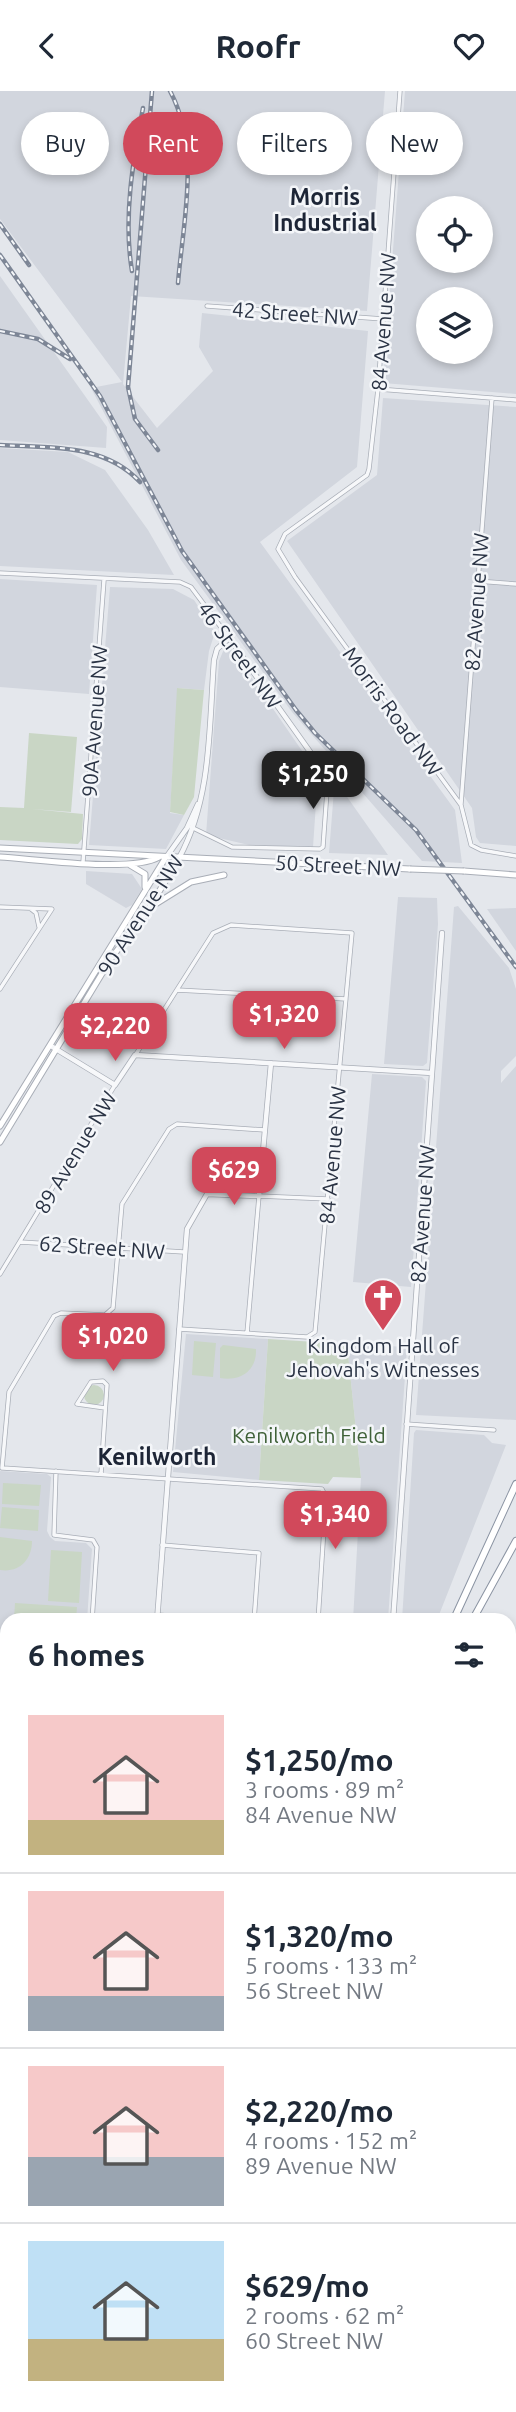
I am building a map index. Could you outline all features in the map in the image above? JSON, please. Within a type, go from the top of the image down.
[{"type":"highway","points":[[457,1613],[516,1483]]},
{"type":"highway","points":[[476,1613],[516,1541]]},
{"type":"main road","name":"50 Street NW","points":[[0,848],[516,875]]},
{"type":"main road","name":"50 Street NW","points":[[0,857],[126,864],[148,863],[159,857]]},
{"type":"main road","name":"90 Avenue NW","points":[[1,1140],[144,890],[166,857]]},
{"type":"main road","name":"90 Avenue NW","points":[[0,1126],[112,957],[149,909],[179,857]]},
{"type":"main road","points":[[126,864],[145,874],[144,890]]},
{"type":"main road","points":[[149,909],[182,886],[224,875]]},
{"type":"street","name":"84 Avenue NW","points":[[278,543],[285,534],[367,475],[369,469],[378,389],[400,91]]},
{"type":"street","name":"42 Street NW","points":[[206,306],[383,319]]},
{"type":"street","points":[[378,389],[516,400]]},
{"type":"street","name":"82 Avenue NW","points":[[461,805],[492,398]]},
{"type":"street","name":"Morris Road NW","points":[[278,543],[279,554],[295,577],[461,805],[471,845],[481,850],[516,856]]},
{"type":"street","name":"46 Street NW","points":[[0,573],[180,582],[191,587],[328,777]]},
{"type":"street","name":"90A Avenue NW","points":[[83,862],[104,580]]},
{"type":"street","points":[[477,581],[516,584]]},
{"type":"street","name":"90 Avenue NW","points":[[179,857],[204,790],[214,660],[217,649],[229,638]]},
{"type":"street","points":[[190,827],[232,847],[320,849],[323,847],[328,777]]},
{"type":"street","name":"90 Avenue NW","points":[[166,857],[190,827]]},
{"type":"street","points":[[0,907],[52,909],[0,989]]},
{"type":"street","points":[[31,909],[36,913],[39,927]]},
{"type":"street","name":"89 Avenue NW","points":[[0,1274],[115,1085],[213,933],[231,925],[352,933]]},
{"type":"street","name":"84 Avenue NW","points":[[247,1333],[307,1337],[313,1334],[352,933]]},
{"type":"street","name":"82 Avenue NW","points":[[394,1613],[442,933]]},
{"type":"street","points":[[177,990],[346,999]]},
{"type":"street","points":[[53,1047],[115,1085]]},
{"type":"street","points":[[135,1055],[432,1073]]},
{"type":"street","points":[[179,1329],[247,1333],[271,1063]]},
{"type":"street","points":[[265,1130],[172,1125],[122,1204],[111,1313],[57,1314],[9,1392],[1,1467],[323,1490],[326,1497],[319,1613]]},
{"type":"street","points":[[158,1613],[184,1252],[190,1221],[207,1194],[328,1199]]},
{"type":"street","name":"62 Street NW","points":[[20,1242],[184,1252]]},
{"type":"street","points":[[101,1474],[107,1385],[103,1381],[93,1381],[77,1404],[105,1408]]},
{"type":"street","points":[[406,1424],[494,1430]]},
{"type":"street","points":[[56,1471],[54,1535],[96,1543],[92,1613]]},
{"type":"street","points":[[162,1545],[259,1553],[255,1613]]},
{"type":"shaded area","points":[[0,91],[385,91],[383,112],[366,112],[366,175],[378,175],[367,311],[131,296],[123,384],[157,428],[213,371],[199,347],[202,313],[368,331],[357,467],[260,542],[455,810],[462,863],[422,861],[292,712],[181,560],[91,388],[122,382],[0,219]]},
{"type":"shaded area","points":[[405,91],[516,91],[516,394],[383,383],[399,175],[463,175],[463,112],[403,112]]},
{"type":"shaded area","points":[[0,276],[107,427],[106,448],[0,440]]},
{"type":"shaded area","points":[[383,398],[516,407],[516,846],[480,843],[476,837],[472,808],[287,541],[377,475]]},
{"type":"shaded area","points":[[0,448],[68,452],[105,470],[148,530],[174,575],[0,566]]},
{"type":"shaded area","points":[[0,579],[97,585],[89,694],[0,687]]},
{"type":"shaded area","points":[[110,587],[173,589],[194,600],[215,632],[209,651],[204,690],[178,688],[170,813],[184,815],[166,849],[89,845]]},
{"type":"shaded area","points":[[231,648],[318,774],[313,847],[249,845],[206,835],[219,661],[224,649]]},
{"type":"shaded area","points":[[334,790],[345,794],[388,855],[329,853]]},
{"type":"shaded area","points":[[86,871],[132,874],[142,889],[132,905],[126,908],[86,884]]},
{"type":"shaded area","points":[[398,897],[437,898],[438,924],[427,1063],[423,1066],[384,1064]]},
{"type":"shaded area","points":[[458,906],[509,968],[516,989],[516,1056],[501,1071],[501,1083],[516,1066],[516,1420],[416,1415],[454,907]]},
{"type":"shaded area","points":[[516,908],[516,951],[487,909]]},
{"type":"shaded area","points":[[372,1074],[422,1077],[426,1081],[411,1287],[353,1282]]},
{"type":"shaded area","points":[[186,1334],[268,1339],[259,1480],[173,1472]]},
{"type":"shaded area","points":[[347,1344],[407,1347],[388,1613],[353,1613],[361,1478]]},
{"type":"shaded area","points":[[416,1430],[484,1435],[492,1443],[506,1445],[440,1613],[402,1613]]},
{"type":"shaded area","points":[[0,1471],[47,1474],[51,1477],[47,1531],[50,1537],[55,1541],[86,1543],[92,1549],[87,1613],[0,1613]]},
{"type":"green space","points":[[177,688],[204,690],[194,797],[184,815],[170,812]]},
{"type":"green space","points":[[29,733],[77,737],[71,812],[32,809],[83,814],[82,839],[78,844],[0,840],[0,807],[24,808]]},
{"type":"green space","name":"Kenilworth Field","points":[[268,1339],[347,1344],[361,1478],[333,1477],[328,1484],[259,1480]]},
{"type":"green space","points":[[194,1341],[216,1343],[213,1377],[192,1375]]},
{"type":"green space","points":[[223,1345],[256,1349],[254,1363],[246,1373],[234,1378],[220,1378],[220,1348]]},
{"type":"green space","points":[[94,1385],[101,1388],[104,1395],[101,1402],[94,1405],[87,1402],[84,1395],[87,1388]]},
{"type":"green space","points":[[3,1483],[41,1485],[39,1506],[2,1504]]},
{"type":"green space","points":[[2,1507],[39,1510],[38,1531],[0,1528]]},
{"type":"green space","points":[[0,1537],[32,1541],[30,1554],[23,1564],[13,1569],[0,1570]]},
{"type":"green space","points":[[51,1550],[82,1552],[79,1603],[48,1601]]},
{"type":"green space","points":[[15,1603],[77,1607],[77,1613],[14,1613]]},
{"type":"railway","points":[[152,91],[128,387],[135,419],[158,450]]},
{"type":"railway","points":[[170,91],[185,137],[187,161],[186,210],[178,283]]},
{"type":"railway","points":[[132,271],[129,210],[143,108]]},
{"type":"railway","points":[[0,224],[29,265]]},
{"type":"railway","points":[[0,255],[100,396],[182,551],[296,710],[315,733],[416,830],[516,967]]},
{"type":"railway","points":[[0,331],[38,339],[70,359]]},
{"type":"railway","points":[[0,445],[56,448],[93,454],[126,469],[140,482]]},
{"type":"place","name":"Kingdom Hall of Jehovah's Witnesses","points":[[383,1332]]},
{"type":"district","name":"Morris Industrial","points":[[325,209]]},
{"type":"district","name":"Kenilworth","points":[[157,1456]]}]
